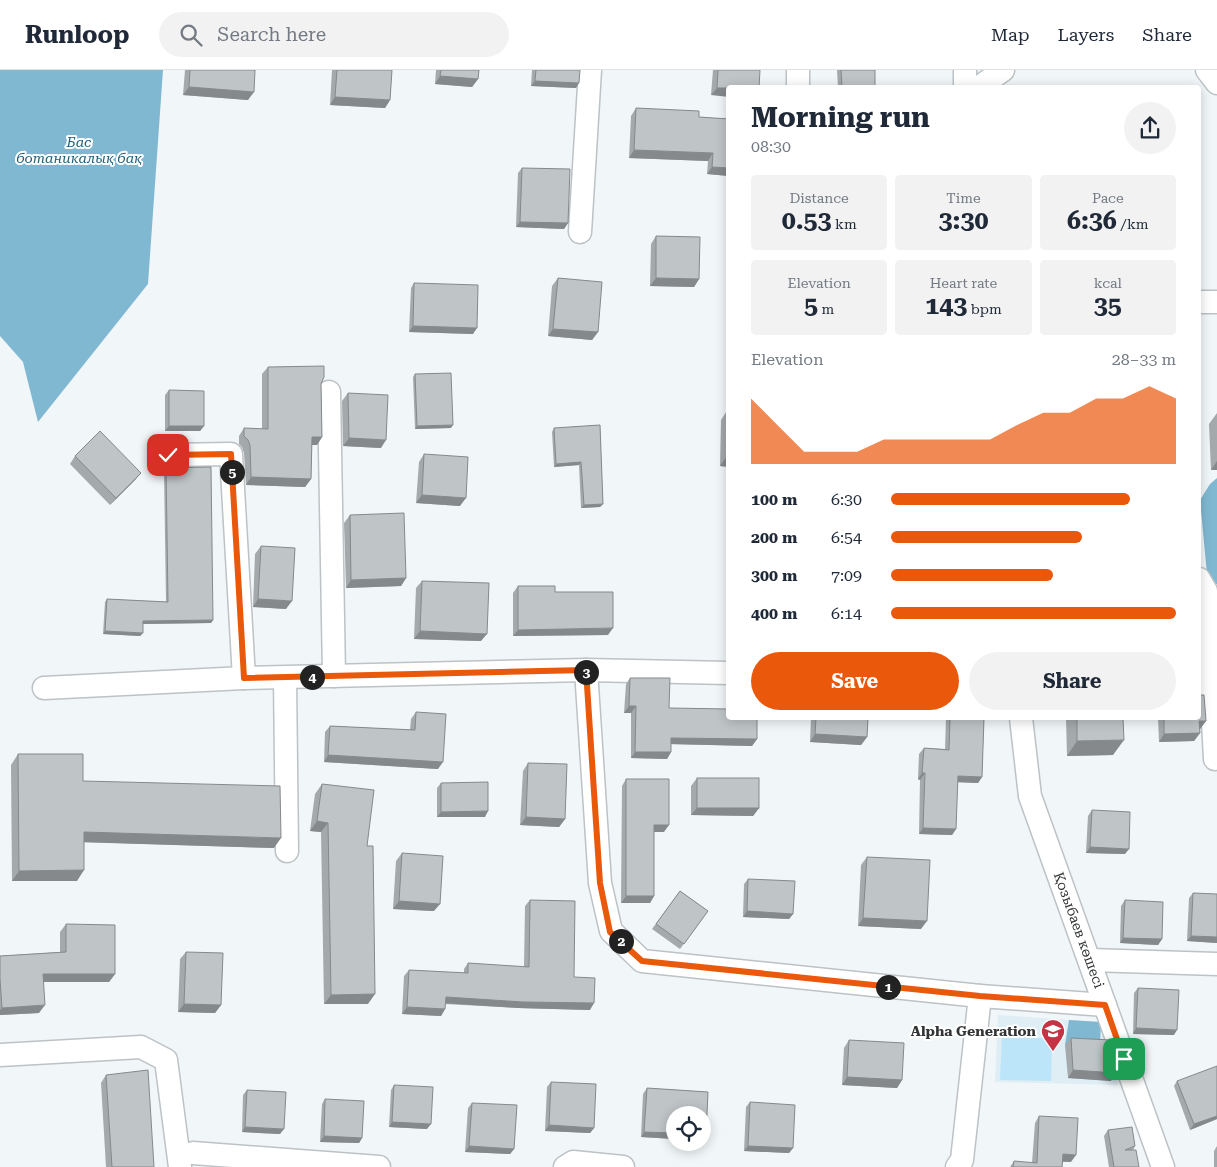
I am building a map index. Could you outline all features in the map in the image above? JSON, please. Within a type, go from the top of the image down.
[{"type":"street","points":[[580,232],[590,70]]},
{"type":"street","points":[[798,70],[798,85]]},
{"type":"street","points":[[965,70],[965,85]]},
{"type":"street","points":[[982,85],[1003,70]]},
{"type":"street","points":[[1207,70],[1217,83]]},
{"type":"street","points":[[1201,302],[1217,302]]},
{"type":"street","points":[[329,392],[334,676]]},
{"type":"street","points":[[168,455],[231,454],[244,678]]},
{"type":"street","points":[[1205,588],[1215,759]]},
{"type":"street","points":[[586,670],[600,883],[610,932],[642,961],[980,996],[1105,1005]]},
{"type":"street","points":[[44,688],[244,678],[586,670],[726,673]]},
{"type":"street","points":[[285,678],[287,851]]},
{"type":"street","name":"Қозыбаев көшесі","points":[[1021,720],[1030,796],[1163,1167]]},
{"type":"street","points":[[1090,960],[1217,964]]},
{"type":"street","points":[[957,1167],[962,1160],[980,996]]},
{"type":"street","points":[[0,1055],[141,1047],[166,1060],[187,1160],[379,1167]]},
{"type":"street","points":[[565,1167],[573,1162],[623,1167]]},
{"type":"shaded area","name":"Alpha Generation","points":[[998,1015],[1101,1022],[1118,1085],[995,1082]]},
{"type":"shaded area","points":[[1002,1035],[1052,1039],[1051,1081],[1000,1080]]},
{"type":"green space","name":"Бас ботаникалық бақ","points":[[0,70],[163,70],[148,284],[38,422],[23,362],[0,336]]},
{"type":"green space","points":[[1217,478],[1217,584],[1211,584],[1207,574],[1201,511],[1201,498],[1210,484]]},
{"type":"green space","points":[[1069,1020],[1101,1022],[1100,1043],[1065,1045]]},
{"type":"building","points":[[190,70],[255,70],[254,92],[189,87]]},
{"type":"building","points":[[337,70],[392,70],[390,100],[335,97]]},
{"type":"building","points":[[441,70],[479,70],[478,79],[440,76]]},
{"type":"building","points":[[536,70],[580,70],[579,83],[535,81]]},
{"type":"building","points":[[718,70],[760,70],[759,85],[726,85],[726,88],[717,88]]},
{"type":"building","points":[[841,70],[875,70],[875,85],[842,85]]},
{"type":"building","points":[[636,108],[699,111],[699,117],[726,119],[726,168],[712,167],[713,153],[634,150]]},
{"type":"building","points":[[522,168],[570,169],[568,223],[520,222]]},
{"type":"building","points":[[656,236],[700,237],[699,279],[656,278]]},
{"type":"building","points":[[558,278],[602,282],[598,332],[553,329]]},
{"type":"building","points":[[414,283],[478,285],[477,328],[413,326]]},
{"type":"building","points":[[324,366],[324,377],[321,384],[322,437],[312,437],[311,479],[251,477],[250,445],[244,436],[244,428],[268,429],[268,367]]},
{"type":"building","points":[[451,373],[453,425],[417,426],[415,374]]},
{"type":"building","points":[[169,390],[204,391],[204,426],[169,426]]},
{"type":"building","points":[[348,393],[388,395],[386,440],[349,438]]},
{"type":"building","points":[[600,425],[603,504],[584,505],[581,462],[556,464],[554,428]]},
{"type":"building","points":[[100,431],[141,473],[116,498],[75,456]]},
{"type":"building","points":[[424,454],[468,457],[466,498],[422,495]]},
{"type":"building","points":[[211,467],[213,620],[143,621],[143,633],[105,631],[107,599],[168,602],[166,468]]},
{"type":"building","points":[[404,513],[406,578],[351,580],[350,515]]},
{"type":"building","points":[[261,546],[295,548],[292,601],[258,599]]},
{"type":"building","points":[[422,581],[489,583],[487,634],[420,631]]},
{"type":"building","points":[[518,586],[555,586],[555,592],[613,592],[613,628],[518,630]]},
{"type":"building","points":[[630,678],[670,678],[669,708],[726,709],[726,720],[757,720],[757,739],[671,738],[671,752],[635,752],[636,706],[629,706]]},
{"type":"building","points":[[1201,695],[1204,695],[1206,721],[1199,721],[1200,733],[1164,734],[1164,720],[1201,720]]},
{"type":"building","points":[[416,712],[446,714],[443,762],[328,755],[330,726],[415,730]]},
{"type":"building","points":[[816,720],[868,720],[867,737],[815,734]]},
{"type":"building","points":[[950,720],[984,720],[982,777],[958,776],[956,829],[923,828],[925,773],[922,773],[924,748],[949,750]]},
{"type":"building","points":[[1077,720],[1123,720],[1124,740],[1077,741]]},
{"type":"building","points":[[18,754],[83,754],[83,781],[280,786],[281,838],[84,832],[84,870],[19,871]]},
{"type":"building","points":[[528,763],[567,764],[565,819],[526,817]]},
{"type":"building","points":[[697,778],[759,778],[759,808],[697,808]]},
{"type":"building","points":[[626,779],[669,779],[669,825],[654,825],[654,896],[626,896]]},
{"type":"building","points":[[488,782],[488,811],[441,812],[441,783]]},
{"type":"building","points":[[322,784],[374,790],[367,846],[373,846],[375,994],[331,995],[328,823],[317,821]]},
{"type":"building","points":[[1092,810],[1130,812],[1129,849],[1090,847]]},
{"type":"building","points":[[402,853],[443,856],[440,904],[399,901]]},
{"type":"building","points":[[867,857],[930,860],[927,921],[863,918]]},
{"type":"building","points":[[748,879],[795,881],[793,914],[747,911]]},
{"type":"building","points":[[680,891],[708,911],[684,944],[656,924]]},
{"type":"building","points":[[1193,893],[1217,894],[1217,937],[1191,936]]},
{"type":"building","points":[[530,900],[575,901],[574,977],[595,978],[594,1003],[523,1002],[446,997],[445,1009],[407,1007],[409,970],[468,973],[468,963],[529,967]]},
{"type":"building","points":[[1125,900],[1163,902],[1162,939],[1123,938]]},
{"type":"building","points":[[66,924],[115,925],[115,974],[43,974],[45,1005],[2,1008],[0,956],[66,952]]},
{"type":"building","points":[[186,952],[223,953],[221,1005],[184,1004]]},
{"type":"building","points":[[1138,988],[1179,990],[1177,1030],[1136,1028]]},
{"type":"building","name":"Alpha Generation","points":[[1071,1038],[1110,1040],[1116,1073],[1073,1070]]},
{"type":"building","points":[[849,1040],[904,1043],[902,1080],[847,1077]]},
{"type":"building","points":[[1217,1066],[1217,1116],[1194,1124],[1177,1081]]},
{"type":"building","points":[[148,1070],[154,1167],[112,1167],[106,1075]]},
{"type":"building","points":[[551,1082],[596,1084],[594,1128],[549,1125]]},
{"type":"building","points":[[394,1085],[433,1087],[431,1124],[392,1122]]},
{"type":"building","points":[[647,1088],[708,1092],[707,1106],[666,1106],[666,1133],[644,1132]]},
{"type":"building","points":[[247,1090],[286,1092],[284,1129],[245,1127]]},
{"type":"building","points":[[325,1099],[364,1101],[362,1138],[324,1136]]},
{"type":"building","points":[[750,1102],[795,1105],[793,1148],[748,1146]]},
{"type":"building","points":[[472,1103],[517,1105],[514,1149],[469,1146]]},
{"type":"building","points":[[1039,1116],[1078,1118],[1076,1155],[1063,1154],[1062,1167],[1013,1167],[1014,1161],[1037,1163]]},
{"type":"building","points":[[1132,1127],[1135,1146],[1125,1150],[1136,1150],[1139,1167],[1114,1167],[1108,1130]]},
{"type":"place","name":"Alpha Generation","points":[[1053,1052]]},
{"type":"route","points":[[168,455],[231,454],[244,678],[586,670],[600,883],[610,932],[642,961],[980,996],[1105,1005],[1124,1059]]}]
